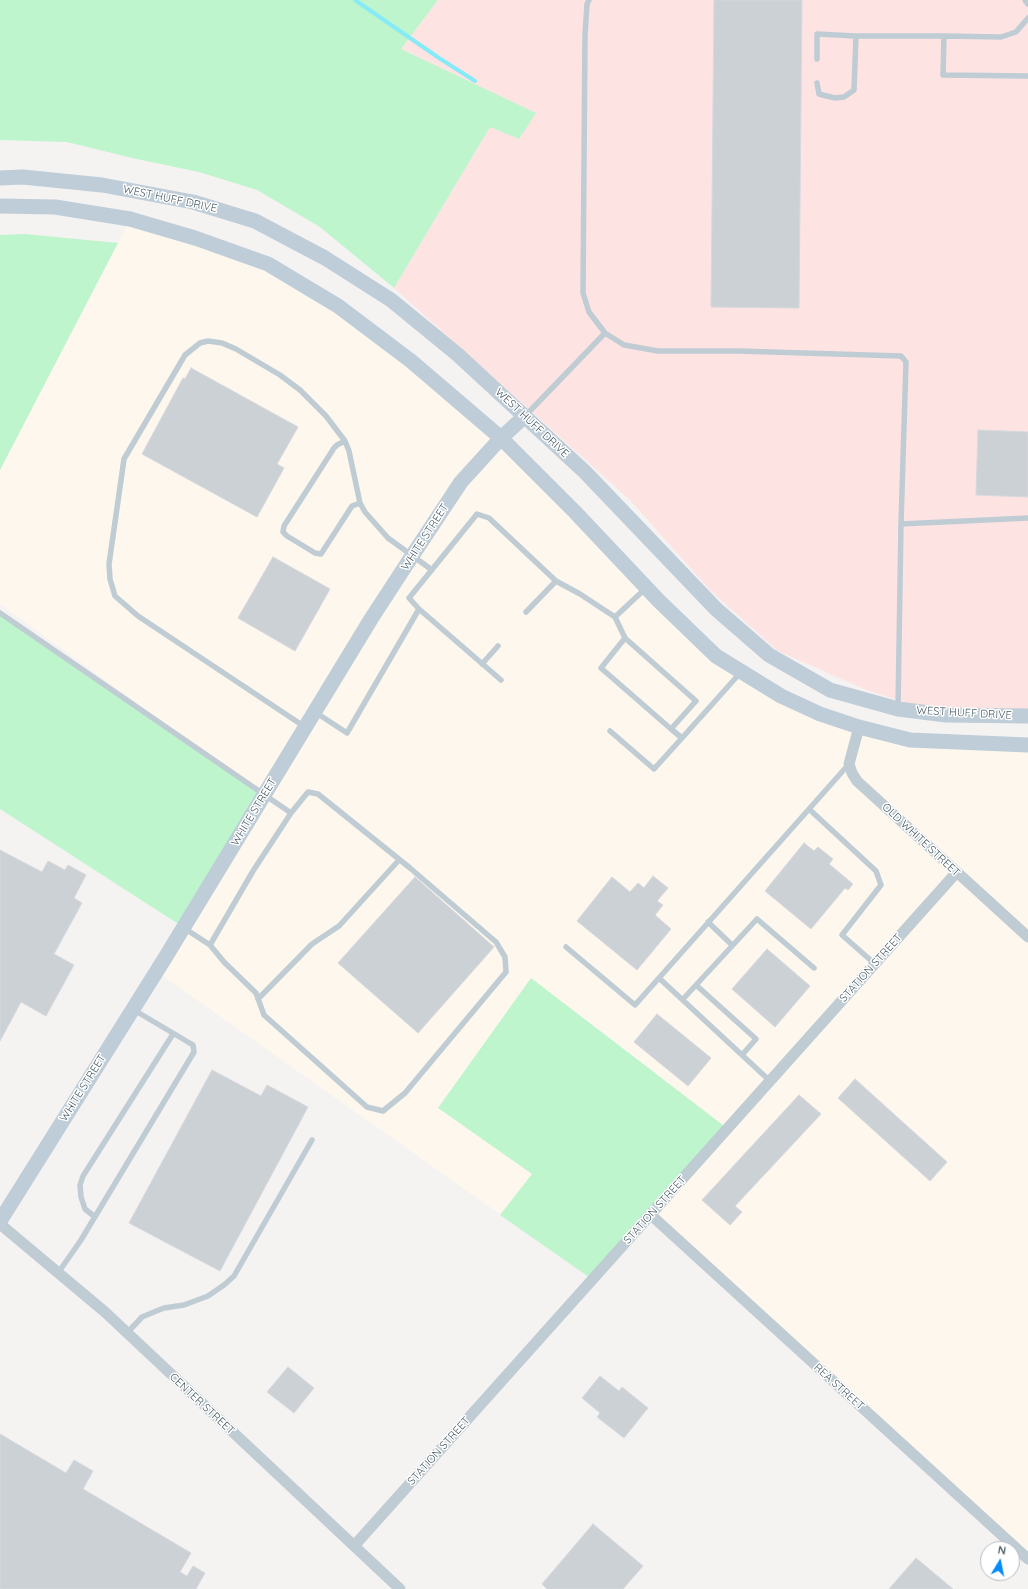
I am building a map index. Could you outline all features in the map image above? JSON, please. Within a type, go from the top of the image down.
[{"type":"street","name":"WEST HUFF DRIVE","points":[[0,178],[23,177],[102,185],[193,202],[255,221],[325,258],[391,300],[457,354],[585,472],[716,609],[769,655],[830,690],[898,709],[946,715],[1028,716]]},
{"type":"street","points":[[0,206],[54,207],[130,219],[195,238],[268,264],[338,306],[412,361],[501,438],[575,512],[646,588],[716,656],[781,696],[820,714],[859,727],[910,740],[1028,745]]},
{"type":"street","name":"WHITE STREET","points":[[0,1223],[371,620],[412,556],[461,482],[501,438],[525,416]]},
{"type":"street","points":[[849,764],[859,727]]},
{"type":"street","name":"OLD WHITE STREET","points":[[849,764],[857,781],[956,873],[1028,937]]},
{"type":"street","name":"STATION STREET","points":[[354,1546],[956,873]]},
{"type":"street","name":"REA STREET","points":[[651,1215],[1028,1559]]},
{"type":"street","name":"CENTER STREET","points":[[0,1223],[127,1333],[398,1588]]},
{"type":"lane","points":[[589,0],[587,4],[585,35],[583,293],[589,312],[605,333],[624,345],[658,351],[738,351],[901,356],[906,362],[901,524],[898,709]]},
{"type":"lane","points":[[1025,0],[1028,4]]},
{"type":"lane","points":[[817,59],[817,34],[856,36],[1001,36],[1016,32],[1028,18]]},
{"type":"lane","points":[[816,83],[819,94],[835,98],[844,97],[854,90],[856,36]]},
{"type":"lane","points":[[944,36],[943,75],[1028,76]]},
{"type":"lane","points":[[525,416],[605,333]]},
{"type":"lane","points":[[306,727],[138,616],[115,596],[110,579],[110,547],[124,460],[185,355],[200,343],[208,341],[222,343],[236,349],[280,375],[316,404],[345,440],[349,451],[360,503],[364,512],[372,523],[388,538],[432,570]]},
{"type":"lane","points":[[345,440],[334,448],[284,526],[283,532],[315,553],[321,554],[352,506],[360,503]]},
{"type":"lane","points":[[500,680],[419,609],[409,598],[477,514],[489,518],[556,581],[580,594],[615,617],[625,638],[696,701],[671,729]]},
{"type":"lane","points":[[901,524],[1028,518]]},
{"type":"lane","points":[[526,612],[556,581]]},
{"type":"lane","points":[[615,617],[646,588]]},
{"type":"lane","points":[[315,712],[347,733],[419,609]]},
{"type":"lane","points":[[0,613],[264,795],[291,812]]},
{"type":"lane","points":[[625,638],[601,668],[682,738]]},
{"type":"lane","points":[[482,664],[498,646]]},
{"type":"lane","points":[[610,731],[654,769],[742,672]]},
{"type":"lane","points":[[566,947],[635,1005],[849,764]]},
{"type":"lane","points":[[183,927],[210,945],[224,962],[256,993],[264,1015],[367,1107],[383,1111],[405,1093],[506,972],[505,957],[496,942],[318,794],[308,792],[291,812],[253,871],[210,945]]},
{"type":"lane","points":[[808,810],[876,871],[881,885],[842,935],[876,964]]},
{"type":"lane","points":[[258,999],[312,944],[339,926],[399,860]]},
{"type":"lane","points":[[683,999],[758,919],[814,968]]},
{"type":"lane","points":[[708,922],[732,945]]},
{"type":"lane","points":[[659,978],[770,1081]]},
{"type":"lane","points":[[696,985],[756,1039],[742,1056]]},
{"type":"lane","points":[[58,1273],[95,1217],[194,1052],[193,1045],[132,1009]]},
{"type":"lane","points":[[95,1217],[85,1209],[81,1197],[80,1185],[83,1176],[173,1034]]},
{"type":"lane","points":[[127,1333],[142,1317],[154,1312],[184,1305],[208,1296],[234,1276],[312,1140]]},
{"type":"shaded area","points":[[438,0],[1028,0],[1028,710],[921,707],[869,691],[778,651],[711,591],[630,500],[394,288],[490,127],[535,113],[401,49]]},
{"type":"shaded area","points":[[130,219],[268,264],[411,361],[716,656],[859,727],[1028,745],[1028,1560],[1020,1553],[1020,1541],[1007,1541],[651,1216],[593,1280],[156,971],[264,795],[0,604],[0,470]]},
{"type":"green space","points":[[0,0],[438,0],[401,49],[536,113],[519,139],[490,127],[394,288],[320,227],[257,190],[199,172],[67,142],[0,140]]},
{"type":"green space","points":[[25,234],[118,243],[0,470],[0,235]]},
{"type":"green space","points":[[0,615],[264,795],[183,927],[0,809]]},
{"type":"green space","points":[[531,978],[728,1129],[647,1210],[593,1280],[500,1215],[532,1174],[438,1108]]},
{"type":"building","points":[[714,0],[802,0],[799,308],[711,307]]},
{"type":"building","points":[[191,368],[298,427],[277,464],[284,468],[257,517],[142,454],[183,378],[185,379]]},
{"type":"building","points":[[978,430],[1028,432],[1028,497],[976,495]]},
{"type":"building","points":[[273,557],[330,589],[295,651],[238,618]]},
{"type":"building","points":[[804,843],[814,851],[818,847],[833,859],[829,864],[853,884],[848,890],[845,888],[811,929],[765,891]]},
{"type":"building","points":[[0,850],[42,872],[48,861],[65,870],[68,865],[86,875],[74,898],[82,903],[54,954],[74,965],[46,1016],[21,1002],[0,1041]]},
{"type":"building","points":[[653,876],[668,888],[657,901],[663,905],[655,915],[671,929],[637,970],[577,921],[612,877],[630,892],[638,883],[644,888]]},
{"type":"building","points":[[415,877],[494,947],[418,1033],[338,963]]},
{"type":"building","points":[[767,949],[810,986],[775,1027],[732,989]]},
{"type":"building","points":[[657,1014],[711,1058],[688,1086],[634,1042]]},
{"type":"building","points":[[212,1070],[261,1096],[267,1085],[308,1107],[220,1271],[129,1223]]},
{"type":"building","points":[[855,1079],[947,1162],[930,1181],[838,1098]]},
{"type":"building","points":[[799,1095],[821,1114],[735,1206],[742,1212],[730,1225],[702,1200]]},
{"type":"building","points":[[288,1367],[314,1388],[294,1413],[267,1392]]},
{"type":"building","points":[[600,1376],[619,1391],[622,1387],[648,1408],[624,1438],[597,1417],[600,1413],[582,1398]]},
{"type":"building","points":[[0,1434],[66,1473],[74,1460],[93,1471],[83,1489],[191,1553],[180,1572],[187,1576],[193,1566],[205,1573],[196,1589],[0,1589]]},
{"type":"building","points":[[593,1524],[643,1566],[623,1589],[547,1589],[542,1584]]},
{"type":"building","points":[[916,1558],[953,1589],[889,1589]]},
{"type":"waterway","points":[[355,0],[475,81]]}]
